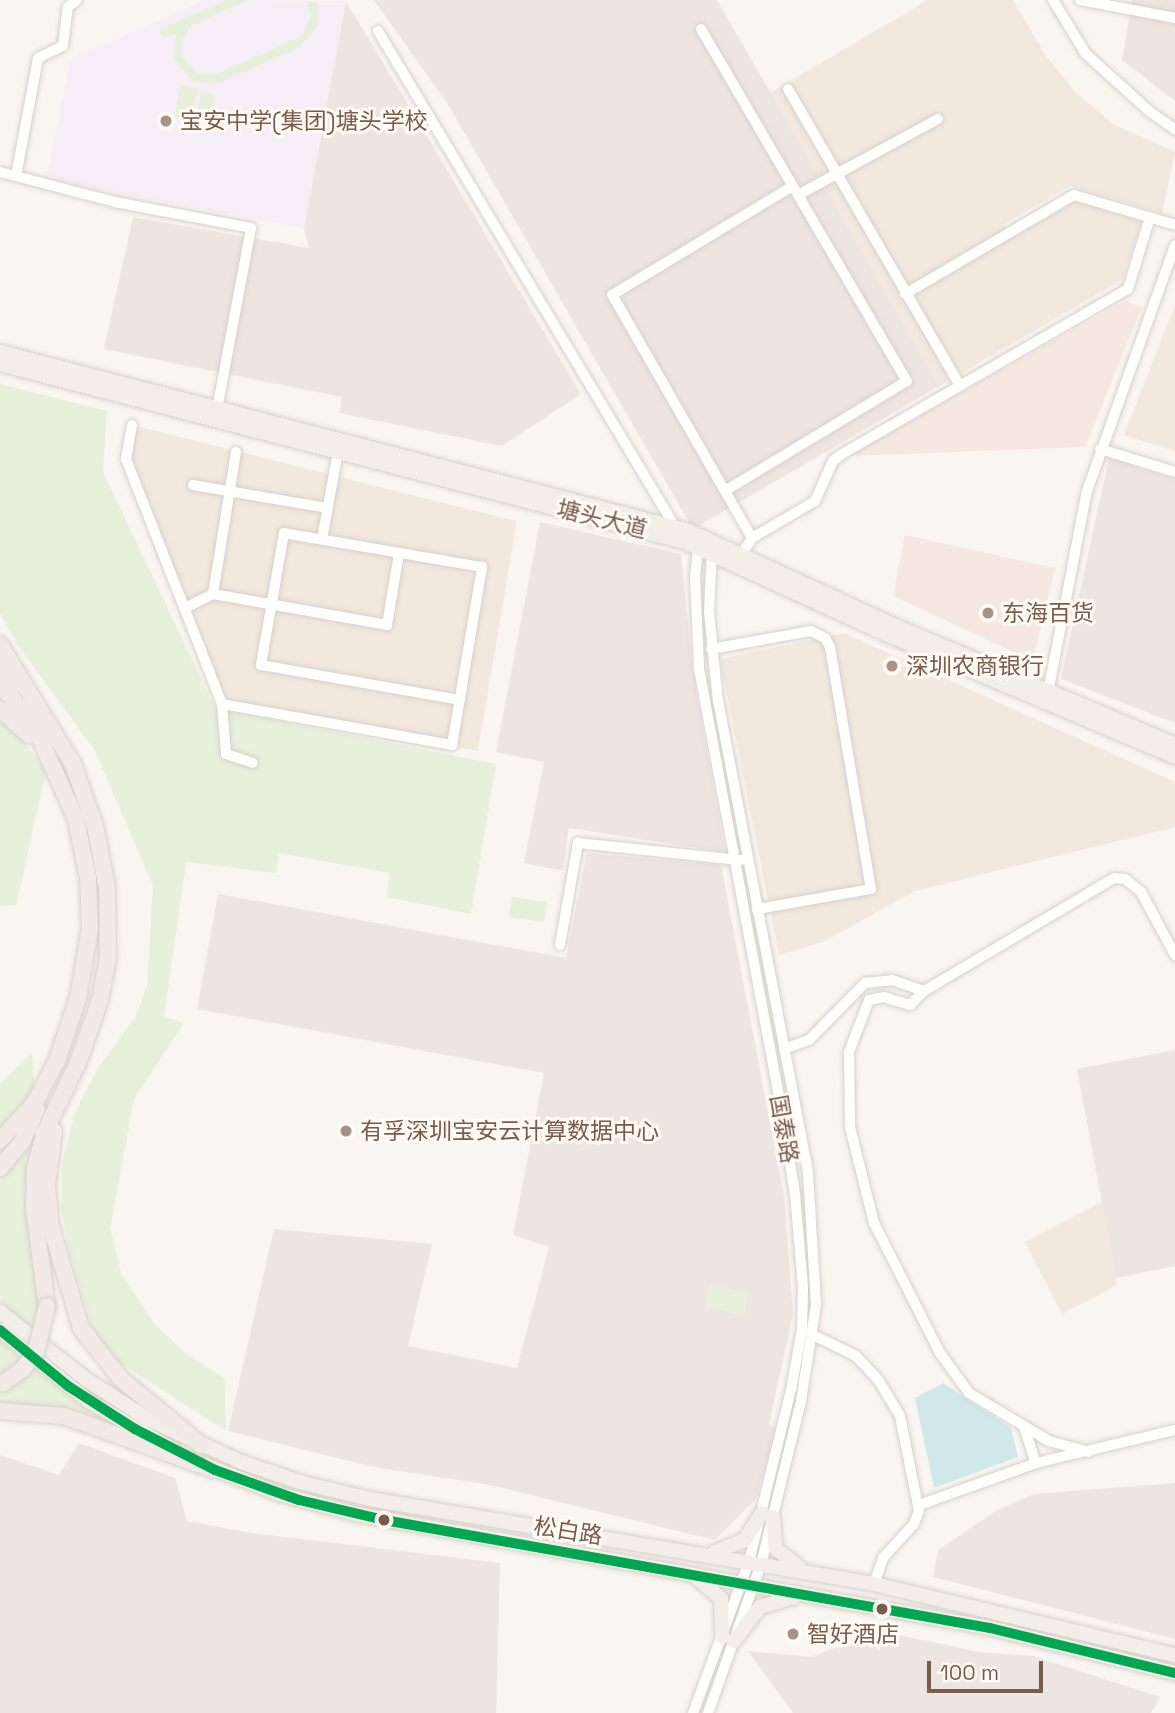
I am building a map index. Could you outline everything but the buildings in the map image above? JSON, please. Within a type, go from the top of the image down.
[{"type":"highway","points":[[0,645],[80,781],[95,825],[107,888],[108,946],[104,985],[65,1091],[44,1132],[35,1168],[34,1209],[47,1306],[36,1351],[2,1383]]},
{"type":"highway","points":[[0,667],[37,704]]},
{"type":"highway","points":[[0,684],[33,723],[56,772],[82,842],[90,928],[73,1019],[22,1142],[0,1168]]},
{"type":"highway","points":[[0,709],[19,723],[56,772]]},
{"type":"highway","points":[[0,1140],[28,1112],[46,1084]]},
{"type":"highway","points":[[65,1091],[47,1185],[50,1223],[74,1310],[103,1361],[170,1423],[201,1445]]},
{"type":"highway","points":[[0,1411],[64,1416],[215,1469]]},
{"type":"main road","name":"塘头大道","points":[[0,352],[216,414],[713,547],[1175,757]]},
{"type":"main road","name":"塘头大道","points":[[0,364],[216,414]]},
{"type":"main road","name":"塘头大道","points":[[339,446],[675,526],[694,541]]},
{"type":"main road","name":"塘头大道","points":[[1047,697],[1175,745]]},
{"type":"main road","name":"松白路","points":[[0,1312],[119,1402],[201,1445],[335,1492],[874,1584],[1175,1655]]},
{"type":"main road","name":"松白路","points":[[0,1330],[90,1402],[215,1469],[279,1494],[355,1514],[682,1571],[1049,1640],[1175,1673]]},
{"type":"main road","points":[[698,1553],[738,1546],[767,1515]]},
{"type":"main road","points":[[767,1515],[773,1541],[781,1556],[831,1577]]},
{"type":"main road","points":[[682,1571],[710,1585],[721,1599],[728,1639]]},
{"type":"main road","points":[[728,1639],[767,1603],[790,1597],[818,1596]]},
{"type":"street","points":[[16,176],[38,58],[63,46],[68,6],[77,0]]},
{"type":"street","points":[[1054,0],[1086,54],[1149,111],[1175,129]]},
{"type":"street","points":[[1080,0],[1175,18]]},
{"type":"street","points":[[701,29],[907,381],[725,491]]},
{"type":"street","points":[[378,31],[675,526]]},
{"type":"street","points":[[788,89],[960,386]]},
{"type":"street","points":[[751,538],[612,295],[795,190],[836,174],[938,119]]},
{"type":"street","points":[[0,172],[115,202],[251,228],[216,414]]},
{"type":"street","points":[[905,293],[1074,195],[1175,225]]},
{"type":"street","points":[[738,560],[751,538],[815,501],[833,461],[842,454],[1128,289],[1150,217]]},
{"type":"street","points":[[1047,697],[1077,533],[1100,449],[1175,244]]},
{"type":"street","points":[[132,425],[126,458],[222,704],[226,754],[253,762]]},
{"type":"street","points":[[322,540],[339,446]]},
{"type":"street","points":[[1100,449],[1175,472]]},
{"type":"street","points":[[213,594],[236,452]]},
{"type":"street","points":[[194,485],[328,509]]},
{"type":"street","points":[[222,704],[452,745],[460,700],[482,567],[284,533],[261,665],[460,700]]},
{"type":"street","name":"国泰路","points":[[694,541],[699,667],[793,1181],[803,1287],[802,1329],[767,1515]]},
{"type":"street","name":"国泰路","points":[[693,1713],[728,1639],[749,1584],[813,1335],[808,1172],[747,861],[711,649],[713,547]]},
{"type":"street","points":[[185,608],[213,594],[387,625],[399,553]]},
{"type":"street","points":[[711,649],[811,631],[825,638],[830,647],[871,889],[757,909]]},
{"type":"street","points":[[560,945],[578,843],[747,861]]},
{"type":"street","points":[[1088,1452],[1048,1441],[969,1393],[940,1353],[874,1223],[859,1176],[847,1077],[855,1029],[869,1000],[884,997],[910,1005],[924,991],[1114,878],[1134,884],[1141,892],[1175,955]]},
{"type":"street","points":[[784,1049],[809,1040],[865,983],[892,980],[924,991]]},
{"type":"street","points":[[813,1335],[856,1356],[889,1395],[900,1416],[919,1504],[918,1519],[890,1547],[874,1584]]},
{"type":"street","points":[[1024,1427],[1036,1463]]},
{"type":"street","points":[[919,1504],[1036,1463],[1175,1430]]},
{"type":"street","name":"国泰路","points":[[708,1713],[728,1639]]},
{"type":"shaded area","name":"宝安中学(集团)塘头学校","points":[[206,0],[346,1],[304,228],[46,180],[71,59]]},
{"type":"shaded area","points":[[374,0],[717,0],[939,386],[693,529],[449,106]]},
{"type":"shaded area","points":[[928,0],[1013,0],[1046,56],[1076,93],[1113,124],[1175,152],[1162,213],[1070,186],[1004,224],[1012,238],[1077,200],[1142,220],[1123,279],[939,386],[770,93]]},
{"type":"shaded area","points":[[1132,0],[1175,0],[1175,101],[1122,60]]},
{"type":"shaded area","points":[[346,1],[581,394],[502,446],[339,413],[342,397],[104,349],[133,217],[309,248],[304,228]]},
{"type":"shaded area","points":[[1125,301],[1142,307],[1085,447],[848,456]]},
{"type":"shaded area","points":[[1175,305],[1175,451],[1124,435]]},
{"type":"shaded area","points":[[132,425],[517,521],[478,751],[222,704],[126,459]]},
{"type":"shaded area","points":[[1109,458],[1175,479],[1175,723],[1061,679]]},
{"type":"shaded area","points":[[540,522],[681,554],[693,675],[725,852],[569,828],[563,871],[524,863],[544,762],[496,752]]},
{"type":"shaded area","name":"东海百货","points":[[905,535],[1055,568],[1033,661],[893,596]]},
{"type":"shaded area","points":[[844,633],[1175,782],[1175,827],[915,891],[823,942],[779,955],[720,659]]},
{"type":"shaded area","points":[[587,853],[721,865],[784,1196],[793,1314],[769,1425],[776,1428],[756,1499],[715,1540],[485,1484],[379,1468],[228,1431],[274,1229],[432,1244],[408,1346],[517,1368],[549,1247],[513,1235],[544,1073],[197,1009],[218,894],[566,958]]},
{"type":"shaded area","points":[[1175,1050],[1175,1266],[1116,1278],[1077,1069]]},
{"type":"shaded area","points":[[1102,1202],[1117,1285],[1062,1314],[1025,1242]]},
{"type":"shaded area","points":[[79,1443],[175,1478],[187,1521],[251,1533],[500,1563],[496,1713],[0,1713],[0,1455],[59,1475]]},
{"type":"shaded area","points":[[1175,1483],[1175,1639],[933,1577],[938,1550],[996,1511],[1034,1494]]},
{"type":"shaded area","points":[[880,1631],[979,1652],[1033,1656],[1160,1697],[1151,1713],[793,1713],[748,1651],[811,1657]]},
{"type":"green space","points":[[227,0],[249,0],[192,25],[182,39],[182,56],[197,73],[219,73],[300,37],[311,18],[307,0],[318,4],[318,26],[298,48],[216,84],[193,81],[174,59],[176,33],[163,38],[159,30]]},
{"type":"green space","points":[[181,85],[197,88],[192,119],[175,117]]},
{"type":"green space","points":[[201,92],[214,94],[209,120],[197,118]]},
{"type":"green space","points":[[0,384],[107,411],[103,472],[215,708],[496,764],[471,914],[387,897],[389,873],[279,853],[276,873],[186,862],[164,1017],[184,1023],[134,1099],[110,1229],[122,1275],[154,1323],[185,1353],[225,1379],[226,1431],[114,1359],[94,1331],[69,1250],[61,1210],[62,1163],[74,1115],[97,1070],[136,1016],[147,986],[153,885],[94,749],[16,643],[0,613]]},
{"type":"green space","points":[[0,716],[14,727],[46,772],[16,905],[0,906]]},
{"type":"green space","points":[[512,897],[547,902],[544,922],[509,917]]},
{"type":"green space","points":[[32,1053],[35,1089],[0,1131],[0,1084]]},
{"type":"green space","points":[[33,1138],[25,1188],[38,1300],[35,1331],[0,1302],[0,1178]]},
{"type":"green space","points":[[710,1284],[749,1293],[744,1316],[705,1307]]},
{"type":"green space","points":[[0,1341],[23,1360],[0,1378]]},
{"type":"green space","points":[[32,1367],[86,1409],[136,1439],[0,1405],[0,1390]]},
{"type":"water","points":[[943,1383],[1011,1428],[1018,1457],[934,1488],[915,1398]]},
{"type":"transit line","points":[[0,1330],[68,1386],[135,1429],[215,1470],[299,1500],[384,1520],[990,1628],[1175,1673]]},
{"type":"place","name":"宝安中学(集团)塘头学校","points":[[166,121]]},
{"type":"place","name":"东海百货","points":[[988,613]]},
{"type":"place","name":"深圳农商银行","points":[[892,666]]},
{"type":"place","name":"有孚深圳宝安云计算数据中心","points":[[346,1131]]},
{"type":"place","name":"智好酒店","points":[[793,1634]]}]
